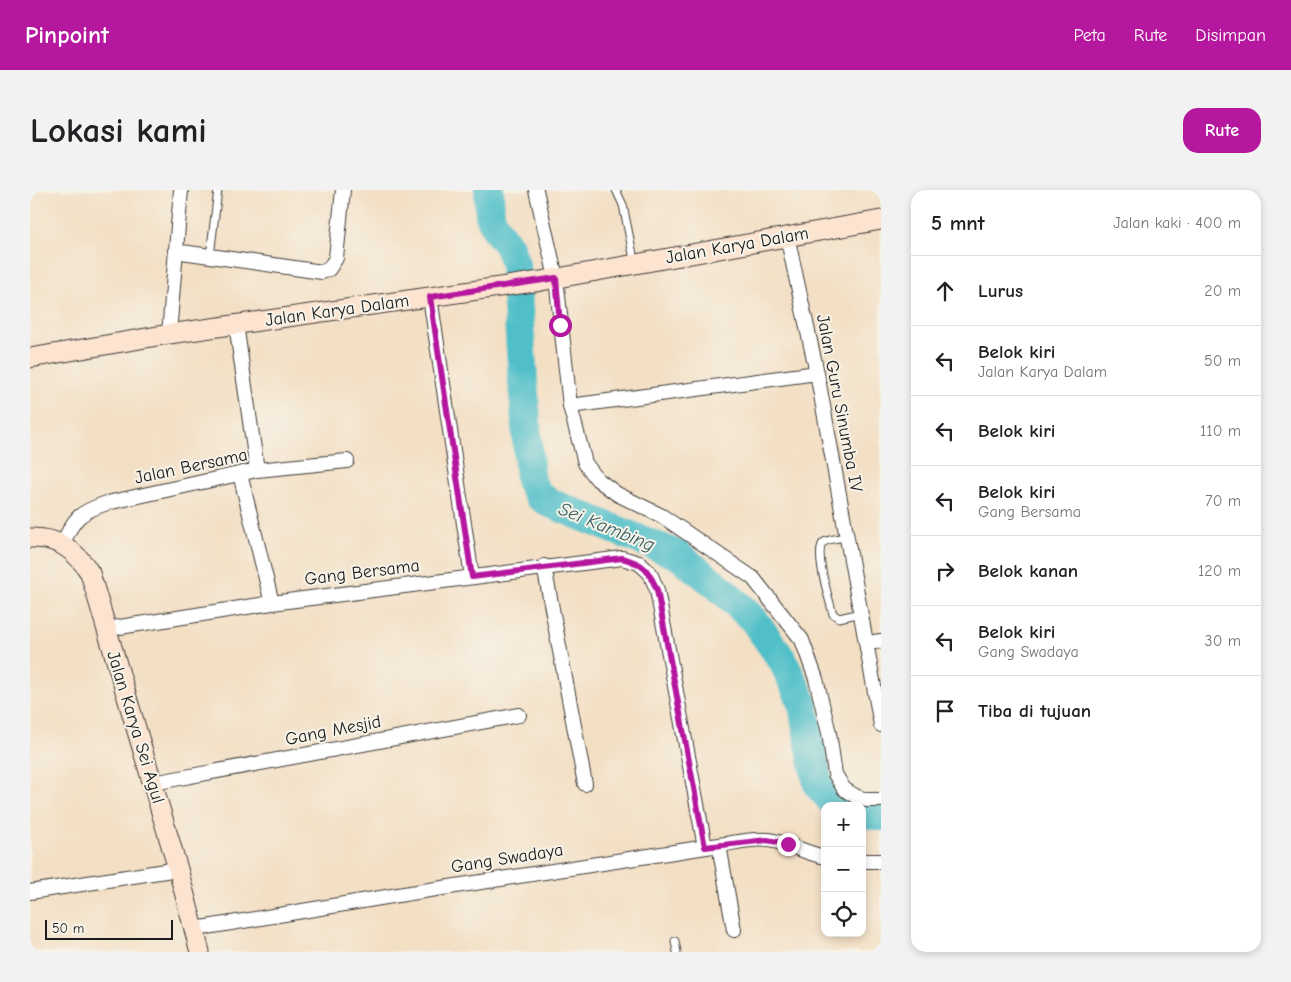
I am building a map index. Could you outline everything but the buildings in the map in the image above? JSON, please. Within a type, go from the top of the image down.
[{"type":"street","points":[[169,334],[181,190]]},
{"type":"street","points":[[175,251],[322,272],[329,269],[336,258],[343,190]]},
{"type":"street","points":[[536,190],[570,406],[585,464],[597,479],[617,494],[662,516],[753,578],[802,640],[816,678],[829,733],[834,774],[844,789],[855,796],[866,800],[881,800]]},
{"type":"street","name":"Jalan Karya Dalam","points":[[30,358],[169,334],[549,279],[881,220]]},
{"type":"street","name":"Jalan Guru Sinumba IV","points":[[787,236],[817,373],[881,725]]},
{"type":"street","points":[[430,297],[472,577]]},
{"type":"street","points":[[236,324],[257,470]]},
{"type":"street","points":[[570,406],[817,373]]},
{"type":"street","name":"Jalan Bersama","points":[[63,544],[72,523],[87,509],[107,503],[257,470],[347,461]]},
{"type":"street","points":[[240,474],[272,603]]},
{"type":"street","points":[[30,538],[63,544]]},
{"type":"street","name":"Jalan Karya Sei Agul","points":[[63,544],[79,556],[90,573],[178,869],[200,952]]},
{"type":"street","name":"Gang Bersama","points":[[107,629],[272,603],[544,566],[622,558],[639,563],[650,573],[657,590],[712,846]]},
{"type":"street","points":[[544,566],[585,784]]},
{"type":"street","points":[[867,643],[881,641]]},
{"type":"street","name":"Gang Mesjid","points":[[153,783],[519,715]]},
{"type":"street","name":"Gang Swadaya","points":[[195,929],[712,846],[767,840],[788,844],[806,853],[821,856]]},
{"type":"street","points":[[712,846],[734,930]]},
{"type":"street","points":[[866,861],[881,861]]},
{"type":"street","points":[[30,892],[178,869]]},
{"type":"lane","points":[[210,256],[218,190]]},
{"type":"lane","points":[[616,190],[623,205],[635,264]]},
{"type":"lane","points":[[846,537],[824,542],[821,545],[819,550],[822,569],[833,614],[839,618],[861,613]]},
{"type":"lane","points":[[675,941],[677,952]]},
{"type":"waterway","name":"Sei Kambing","points":[[489,190],[490,216],[497,231],[509,246],[515,264],[530,480],[538,495],[550,503],[678,555],[719,587],[754,620],[783,661],[802,701],[818,785],[833,802]]},
{"type":"waterway","name":"Sei Kambing","points":[[866,814],[881,816]]},
{"type":"route","points":[[560,325],[556,278],[430,297],[450,442],[472,577],[544,566],[622,558],[639,563],[650,573],[657,590],[705,847],[767,840],[788,844]]}]
